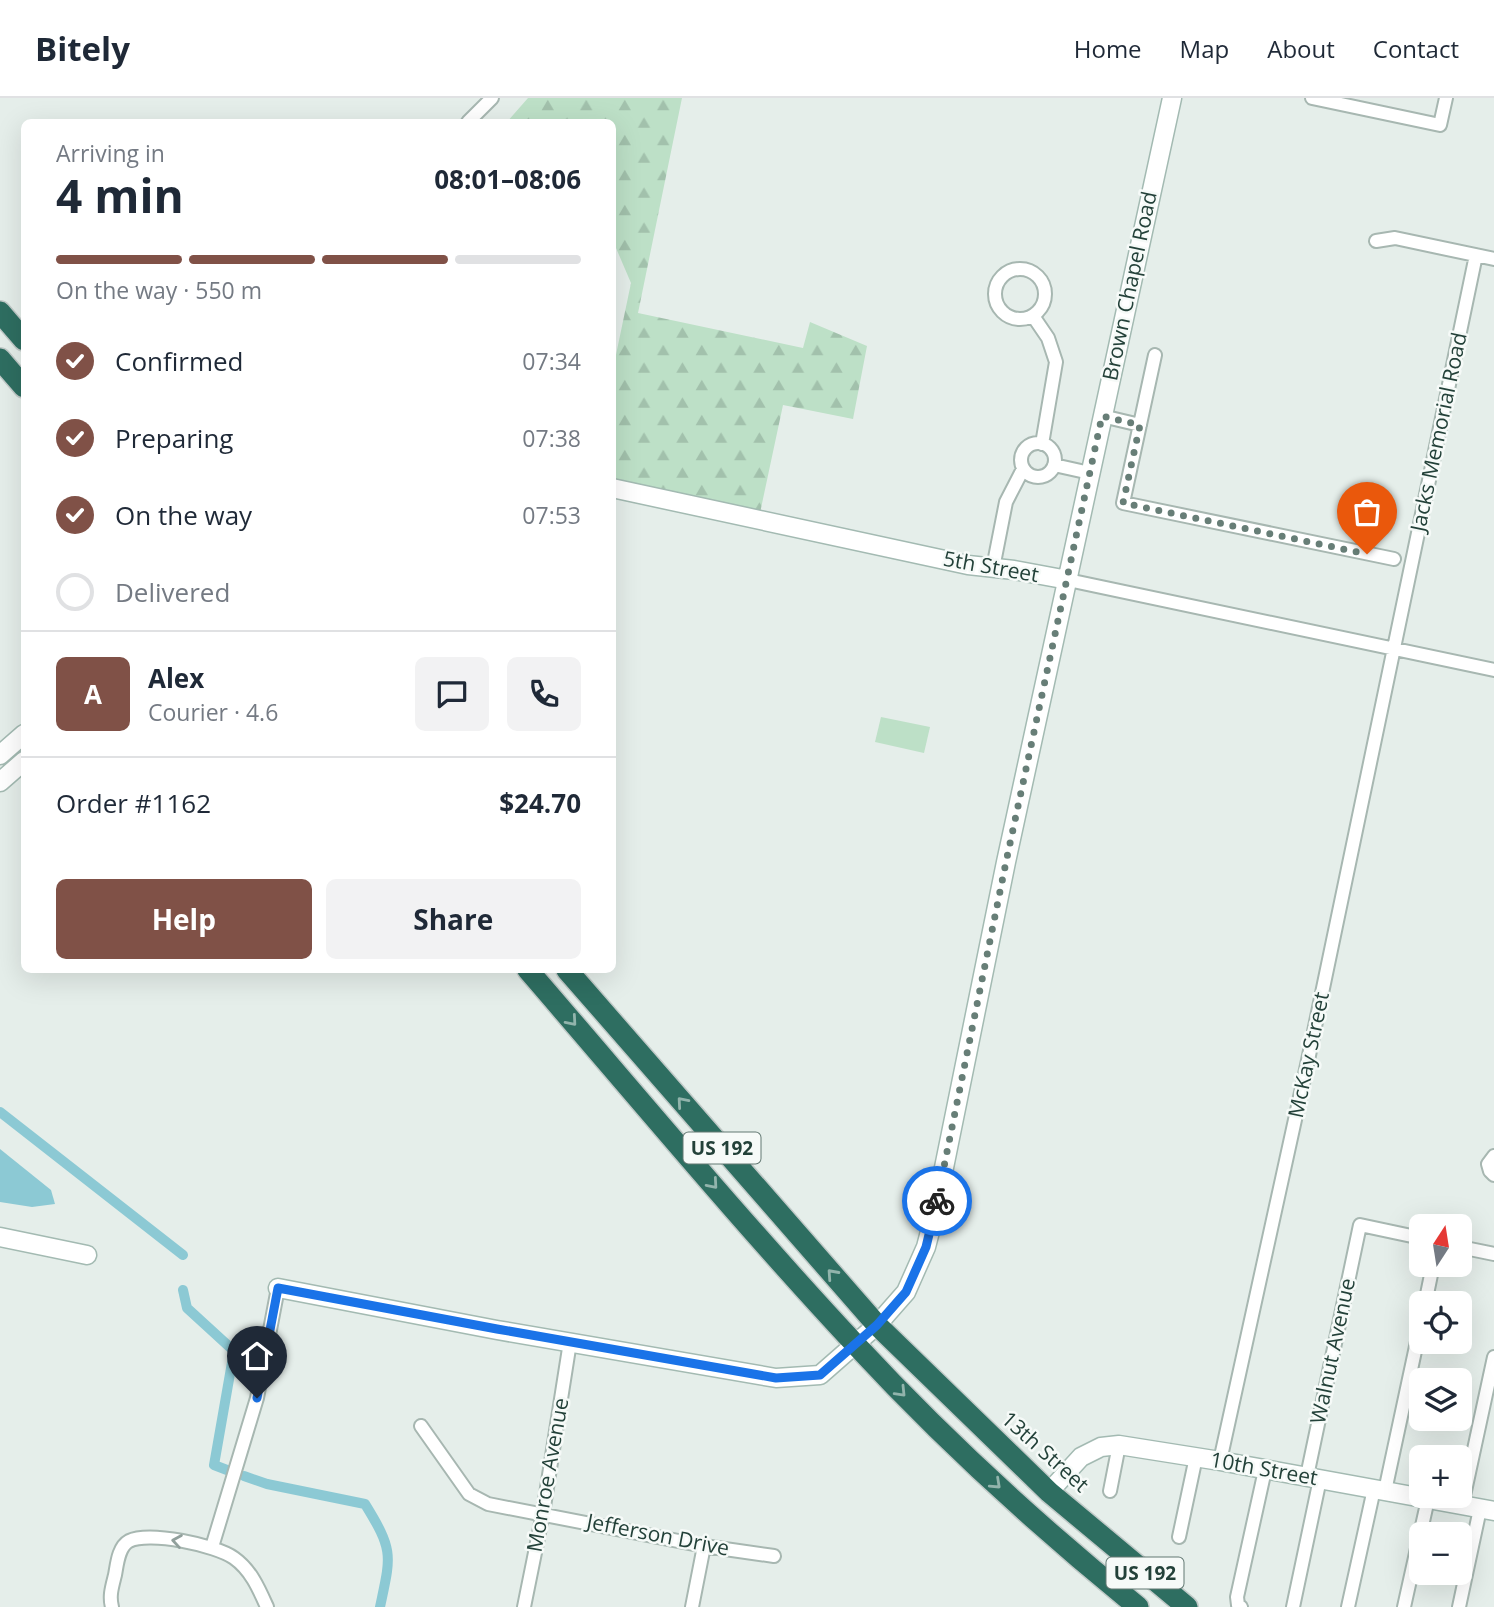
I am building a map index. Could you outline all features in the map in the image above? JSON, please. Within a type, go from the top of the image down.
[{"type":"highway","points":[[0,312],[21,336]]},
{"type":"highway","points":[[0,359],[21,384]]},
{"type":"highway","name":"US 192","points":[[530,973],[856,1345],[997,1485],[1138,1607]]},
{"type":"highway","points":[[550,973],[559,976],[604,1025],[622,1033]]},
{"type":"highway","name":"US 192","points":[[570,973],[877,1325]]},
{"type":"highway","name":"13th Street","points":[[877,1325],[1049,1492],[1187,1607]]},
{"type":"street","points":[[471,119],[492,98]]},
{"type":"street","name":"Brown Chapel Road","points":[[278,1288],[776,1378],[820,1375],[877,1325],[906,1292],[926,1247],[1006,862],[1172,98]]},
{"type":"street","points":[[1312,98],[1440,124],[1446,98]]},
{"type":"street","points":[[1376,241],[1395,238],[1494,259]]},
{"type":"street","name":"Jacks Memorial Road","points":[[1395,650],[1476,255]]},
{"type":"street","points":[[1029,271],[1041,281],[1045,296],[1033,316],[1016,319],[1001,311],[997,304],[996,287],[1007,273],[1029,271]]},
{"type":"street","points":[[1033,316],[1048,338],[1056,362],[1042,444]]},
{"type":"street","points":[[1155,355],[1123,503],[1394,559]]},
{"type":"street","points":[[1102,416],[1140,425]]},
{"type":"street","points":[[993,568],[1006,502],[1023,469],[1021,458],[1025,449],[1031,445],[1042,444],[1052,452],[1054,464],[1049,472],[1041,477],[1032,477],[1023,469]]},
{"type":"street","points":[[1054,464],[1090,473]]},
{"type":"street","name":"5th Street","points":[[616,489],[968,565],[1068,580],[1494,670]]},
{"type":"street","name":"McKay Street","points":[[1220,1461],[1395,650]]},
{"type":"street","points":[[0,755],[21,737]]},
{"type":"street","points":[[0,782],[21,764]]},
{"type":"street","points":[[1494,1156],[1488,1164],[1494,1175]]},
{"type":"street","name":"Walnut Avenue","points":[[1293,1607],[1313,1478],[1360,1225],[1409,1235]]},
{"type":"street","points":[[0,1237],[87,1255]]},
{"type":"street","points":[[1472,1249],[1494,1254]]},
{"type":"street","points":[[212,1547],[257,1398],[278,1288]]},
{"type":"street","name":"Monroe Avenue","points":[[524,1607],[570,1342]]},
{"type":"street","points":[[1348,1607],[1413,1354]]},
{"type":"street","points":[[1472,1459],[1494,1357]]},
{"type":"street","name":"Jefferson Drive","points":[[421,1426],[470,1494],[488,1504],[704,1546],[774,1556]]},
{"type":"street","points":[[1110,1491],[1119,1445]]},
{"type":"street","name":"10th Street","points":[[1049,1492],[1080,1457],[1101,1447],[1119,1445],[1409,1496]]},
{"type":"street","points":[[1179,1537],[1196,1457]]},
{"type":"street","points":[[1239,1606],[1237,1597],[1265,1469]]},
{"type":"street","points":[[1404,1607],[1426,1508]]},
{"type":"street","points":[[1459,1607],[1487,1510]]},
{"type":"street","points":[[112,1607],[109,1598],[121,1551],[128,1542],[148,1537],[212,1547],[234,1558],[256,1581],[267,1607]]},
{"type":"street","points":[[692,1607],[704,1546]]},
{"type":"green space","points":[[528,98],[682,98],[638,313],[803,348],[810,322],[867,346],[853,419],[783,405],[760,513],[616,482],[616,355],[631,283],[616,248],[616,119],[510,119]]},
{"type":"green space","points":[[881,717],[930,727],[924,753],[875,742]]},
{"type":"water","points":[[0,1149],[51,1190],[55,1204],[32,1207],[0,1202]]},
{"type":"waterway","points":[[0,1112],[183,1255]]},
{"type":"waterway","points":[[183,1290],[187,1308],[234,1351],[214,1465],[227,1470]]},
{"type":"waterway","points":[[244,1476],[267,1484],[365,1504],[381,1533],[388,1554],[380,1607]]},
{"type":"way so far","points":[[937,1201],[1006,862],[1102,416],[1140,425],[1123,503],[1367,554]]},
{"type":"route","points":[[257,1398],[278,1288],[776,1378],[820,1375],[877,1325],[906,1292],[926,1247],[937,1201]]}]
